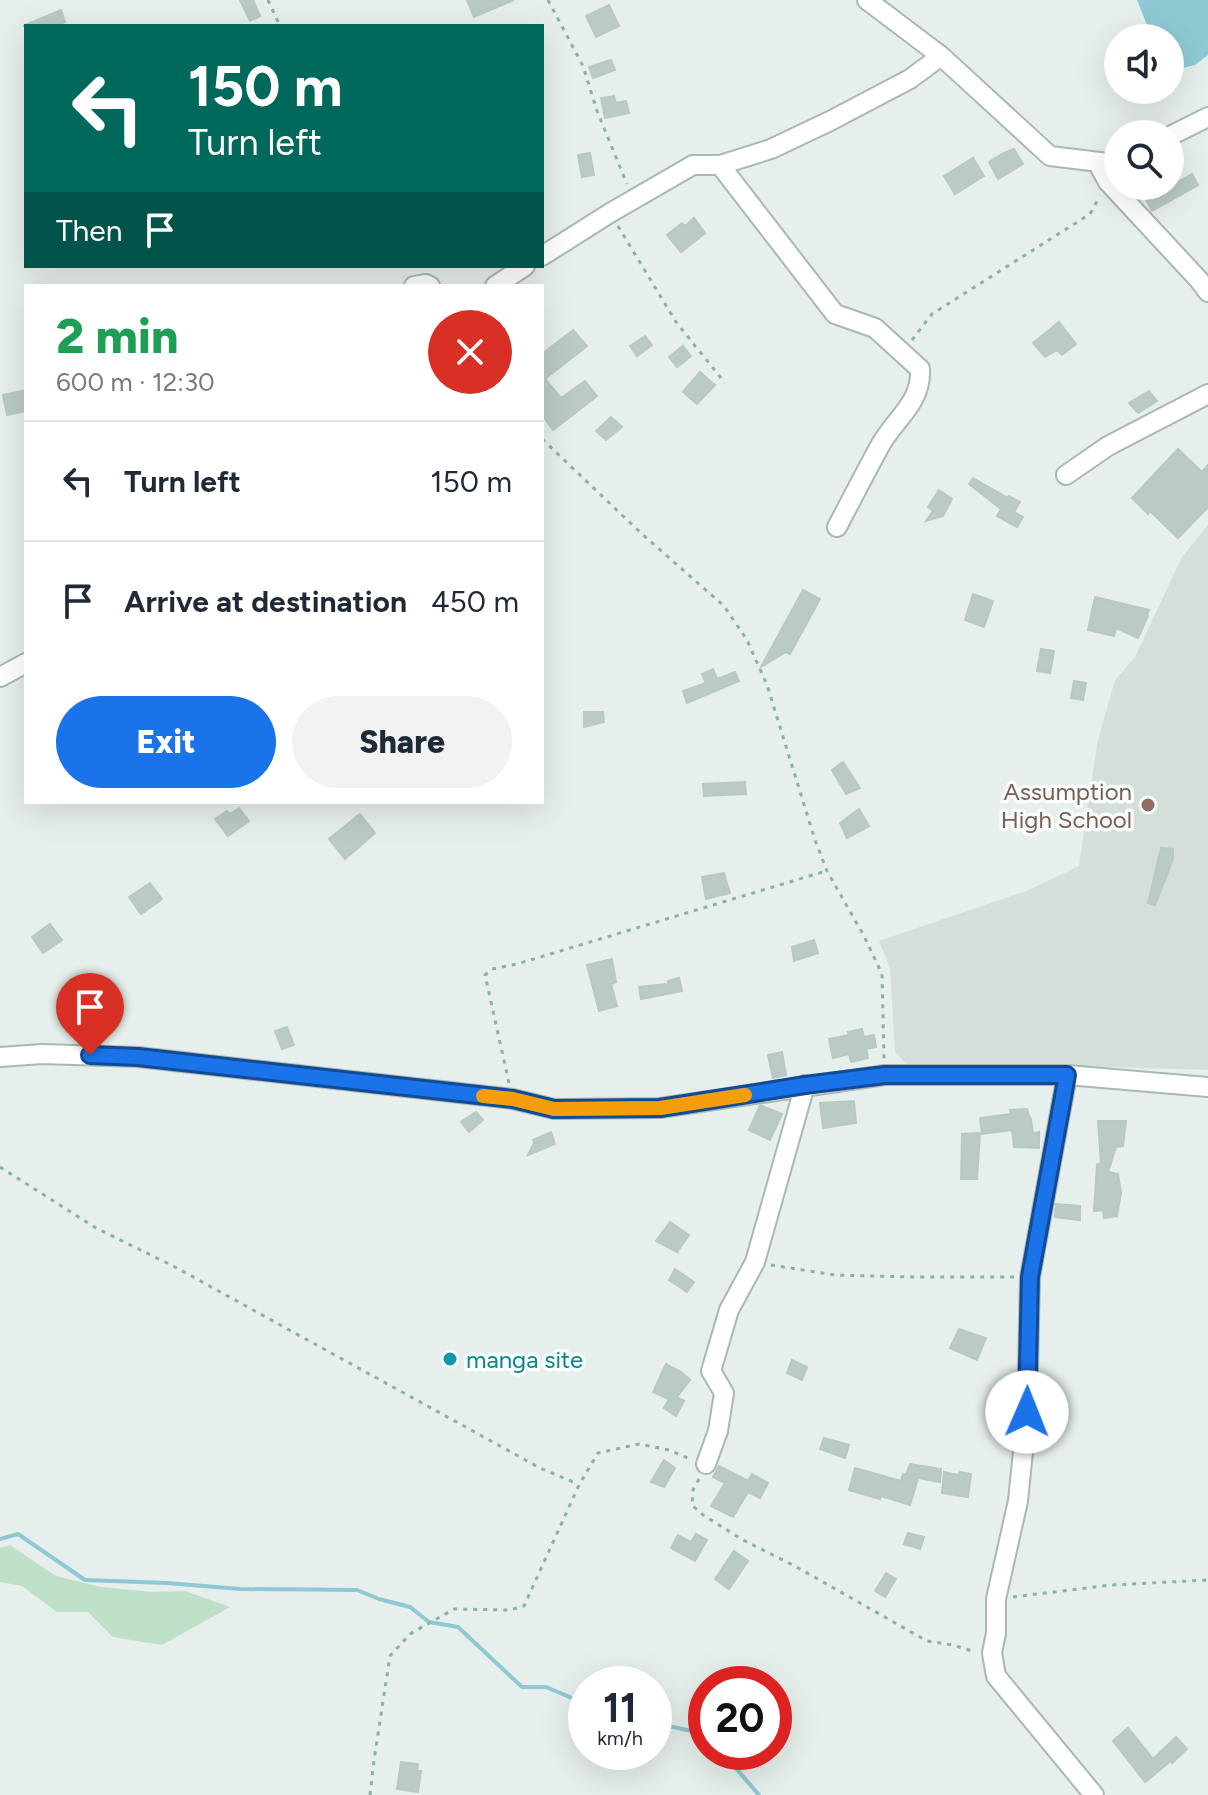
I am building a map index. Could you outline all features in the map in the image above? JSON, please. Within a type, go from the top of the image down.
[{"type":"street","points":[[867,0],[941,56],[1050,156],[1104,163]]},
{"type":"street","points":[[544,255],[693,165],[720,165],[771,149],[910,79],[941,56]]},
{"type":"street","points":[[1184,129],[1208,117]]},
{"type":"street","points":[[1097,162],[1104,175]]},
{"type":"street","points":[[720,165],[835,314],[875,328],[920,369],[921,382],[911,404],[883,441],[837,527]]},
{"type":"street","points":[[1125,200],[1208,292]]},
{"type":"street","points":[[498,284],[522,268]]},
{"type":"street","points":[[1066,475],[1108,446],[1208,394]]},
{"type":"street","points":[[0,677],[24,664]]},
{"type":"street","points":[[0,1057],[42,1054],[138,1057],[513,1099],[554,1109],[660,1108],[885,1075],[1067,1075],[1208,1087]]},
{"type":"street","points":[[1067,1075],[1030,1277],[1027,1412],[1018,1501],[996,1599],[996,1633],[992,1653],[996,1676],[1094,1795]]},
{"type":"street","points":[[706,1464],[718,1431],[724,1393],[711,1371],[729,1310],[755,1262],[805,1085]]},
{"type":"path","points":[[268,0],[279,24]]},
{"type":"path","points":[[548,0],[583,66],[597,111],[633,199]]},
{"type":"path","points":[[902,353],[932,314],[1090,214],[1104,189]]},
{"type":"path","points":[[610,213],[676,322],[725,383]]},
{"type":"path","points":[[544,441],[724,606],[747,640],[767,685],[827,871],[882,974],[885,1075]]},
{"type":"path","points":[[513,1099],[485,975],[492,969],[827,871]]},
{"type":"path","points":[[0,1167],[96,1228],[175,1267],[540,1468],[579,1485]]},
{"type":"path","points":[[755,1262],[835,1275],[1030,1277]]},
{"type":"path","points":[[370,1795],[390,1656],[410,1634],[454,1609],[510,1610],[524,1606],[579,1485],[598,1453],[639,1444],[669,1450],[706,1464],[693,1490],[692,1505],[717,1524],[927,1641],[994,1657]]},
{"type":"path","points":[[996,1599],[1111,1585],[1208,1580]]},
{"type":"shaded area","name":"Assumption High School","points":[[1208,525],[1208,1070],[1006,1064],[910,1067],[895,1052],[890,968],[879,941],[1029,890],[1079,866],[1097,744],[1115,680],[1135,657],[1182,557]]},
{"type":"green space","points":[[10,1545],[56,1576],[101,1587],[152,1592],[185,1591],[230,1607],[162,1645],[113,1637],[88,1612],[57,1612],[22,1586],[0,1582],[0,1548]]},
{"type":"water","points":[[1137,0],[1208,0],[1208,55],[1195,65],[1184,68],[1184,24],[1146,24]]},
{"type":"building","points":[[240,0],[253,0],[260,16],[250,21]]},
{"type":"building","points":[[467,0],[514,0],[474,17]]},
{"type":"building","points":[[609,5],[619,26],[596,37],[586,16]]},
{"type":"building","points":[[61,10],[65,22],[60,24],[28,24]]},
{"type":"building","points":[[611,60],[615,70],[593,78],[589,67]]},
{"type":"building","points":[[614,96],[616,103],[626,101],[629,113],[605,118],[601,98]]},
{"type":"building","points":[[1014,149],[1023,164],[998,179],[989,162]]},
{"type":"building","points":[[590,153],[594,175],[582,177],[578,155]]},
{"type":"building","points":[[973,158],[984,176],[955,194],[944,176]]},
{"type":"building","points":[[1192,174],[1198,185],[1184,193],[1184,179]]},
{"type":"building","points":[[1146,200],[1171,200],[1152,211]]},
{"type":"building","points":[[694,218],[705,233],[681,252],[667,235]]},
{"type":"building","points":[[1059,322],[1076,344],[1062,355],[1057,350],[1045,357],[1033,343]]},
{"type":"building","points":[[573,330],[587,346],[545,379],[561,398],[585,381],[597,396],[553,430],[544,418],[544,352]]},
{"type":"building","points":[[645,336],[652,345],[637,356],[630,346]]},
{"type":"building","points":[[683,346],[691,356],[677,367],[669,357]]},
{"type":"building","points":[[700,372],[715,385],[697,404],[683,392]]},
{"type":"building","points":[[24,390],[24,411],[7,415],[3,395]]},
{"type":"building","points":[[1149,391],[1157,401],[1138,413],[1129,403]]},
{"type":"building","points":[[611,417],[622,427],[606,440],[596,431]]},
{"type":"building","points":[[1178,449],[1202,472],[1208,465],[1208,507],[1178,538],[1132,498]]},
{"type":"building","points":[[973,478],[1020,502],[1014,512],[1023,517],[1017,527],[997,516],[1001,509],[969,484]]},
{"type":"building","points":[[939,490],[952,499],[943,516],[926,521],[933,511],[928,507]]},
{"type":"building","points":[[803,590],[820,599],[790,654],[786,652],[761,667]]},
{"type":"building","points":[[973,594],[993,601],[984,627],[965,620]]},
{"type":"building","points":[[1095,597],[1149,610],[1138,638],[1116,628],[1114,636],[1088,630]]},
{"type":"building","points":[[1041,649],[1054,651],[1050,673],[1037,671]]},
{"type":"building","points":[[713,669],[717,679],[735,672],[739,681],[687,703],[683,691],[706,683],[702,674]]},
{"type":"building","points":[[1074,681],[1086,683],[1083,700],[1071,698]]},
{"type":"building","points":[[584,712],[603,712],[604,722],[584,727]]},
{"type":"building","points":[[843,762],[860,788],[846,794],[832,770]]},
{"type":"building","points":[[745,782],[746,794],[704,796],[703,784]]},
{"type":"building","points":[[239,808],[249,821],[228,836],[215,819]]},
{"type":"building","points":[[859,809],[869,826],[847,838],[840,823]]},
{"type":"building","points":[[360,814],[375,833],[345,859],[329,839]]},
{"type":"building","points":[[1161,848],[1173,849],[1173,859],[1155,905],[1148,903]]},
{"type":"building","points":[[724,873],[730,893],[706,899],[702,877]]},
{"type":"building","points":[[150,883],[162,899],[141,914],[129,897]]},
{"type":"building","points":[[50,924],[62,940],[43,953],[32,937]]},
{"type":"building","points":[[814,940],[818,953],[794,961],[792,947]]},
{"type":"building","points":[[612,959],[616,982],[611,984],[617,1006],[599,1011],[587,965]]},
{"type":"building","points":[[679,978],[682,991],[641,999],[639,987],[668,984],[668,981]]},
{"type":"building","points":[[287,1027],[294,1045],[282,1049],[275,1031]]},
{"type":"building","points":[[862,1029],[864,1037],[874,1035],[876,1047],[866,1049],[868,1058],[851,1062],[849,1054],[833,1058],[829,1039]]},
{"type":"building","points":[[782,1052],[786,1075],[773,1078],[768,1055]]},
{"type":"building","points":[[854,1101],[856,1123],[823,1128],[820,1103]]},
{"type":"building","points":[[760,1105],[782,1114],[770,1140],[749,1130]]},
{"type":"building","points":[[1027,1109],[1033,1134],[1039,1132],[1039,1148],[1014,1147],[1012,1130],[982,1134],[980,1118]]},
{"type":"building","points":[[476,1112],[483,1120],[469,1132],[461,1122]]},
{"type":"building","points":[[1098,1121],[1126,1121],[1123,1146],[1116,1147],[1108,1172],[1118,1174],[1121,1193],[1117,1216],[1104,1218],[1103,1210],[1094,1211],[1097,1164],[1101,1164]]},
{"type":"building","points":[[551,1132],[555,1144],[528,1155],[533,1140]]},
{"type":"building","points":[[980,1133],[977,1179],[961,1179],[962,1134]]},
{"type":"building","points":[[1056,1204],[1080,1206],[1080,1220],[1055,1217]]},
{"type":"building","points":[[670,1222],[689,1235],[677,1252],[656,1241]]},
{"type":"building","points":[[675,1269],[694,1282],[687,1292],[669,1280]]},
{"type":"building","points":[[959,1329],[986,1338],[977,1360],[950,1348]]},
{"type":"building","points":[[792,1360],[807,1367],[802,1380],[787,1373]]},
{"type":"building","points":[[666,1364],[690,1380],[677,1397],[684,1401],[676,1416],[664,1408],[669,1399],[653,1392]]},
{"type":"building","points":[[824,1438],[849,1445],[845,1458],[820,1449]]},
{"type":"building","points":[[664,1460],[675,1468],[664,1487],[651,1482]]},
{"type":"building","points":[[910,1464],[941,1469],[940,1482],[918,1478],[910,1505],[849,1490],[855,1468],[901,1481]]},
{"type":"building","points":[[719,1466],[748,1481],[752,1474],[768,1483],[760,1498],[748,1492],[733,1517],[711,1506],[725,1483],[713,1477]]},
{"type":"building","points":[[944,1472],[971,1474],[968,1497],[942,1493]]},
{"type":"building","points":[[908,1533],[924,1537],[920,1549],[904,1544]]},
{"type":"building","points":[[696,1534],[707,1540],[695,1561],[671,1548],[678,1535],[691,1542]]},
{"type":"building","points":[[734,1551],[748,1561],[729,1589],[715,1579]]},
{"type":"building","points":[[886,1573],[896,1579],[885,1597],[875,1591]]},
{"type":"building","points":[[1128,1728],[1153,1759],[1176,1737],[1187,1749],[1145,1782],[1113,1741]]},
{"type":"building","points":[[401,1762],[418,1764],[417,1771],[421,1771],[418,1792],[397,1789]]},
{"type":"waterway","points":[[0,1539],[18,1534],[85,1580],[240,1589],[357,1590],[410,1607],[429,1622],[458,1627],[522,1687],[546,1687],[568,1696]]},
{"type":"waterway","points":[[672,1727],[688,1730]]},
{"type":"waterway","points":[[737,1770],[759,1795]]},
{"type":"slow traffic","points":[[483,1096],[513,1099],[554,1109],[660,1108],[745,1095]]},
{"type":"place","name":"Assumption High School","points":[[1148,805]]},
{"type":"place","name":"manga site","points":[[450,1359]]},
{"type":"route","points":[[90,1055],[138,1057],[513,1099],[554,1109],[660,1108],[885,1075],[1067,1075],[1030,1277],[1027,1412]]}]
